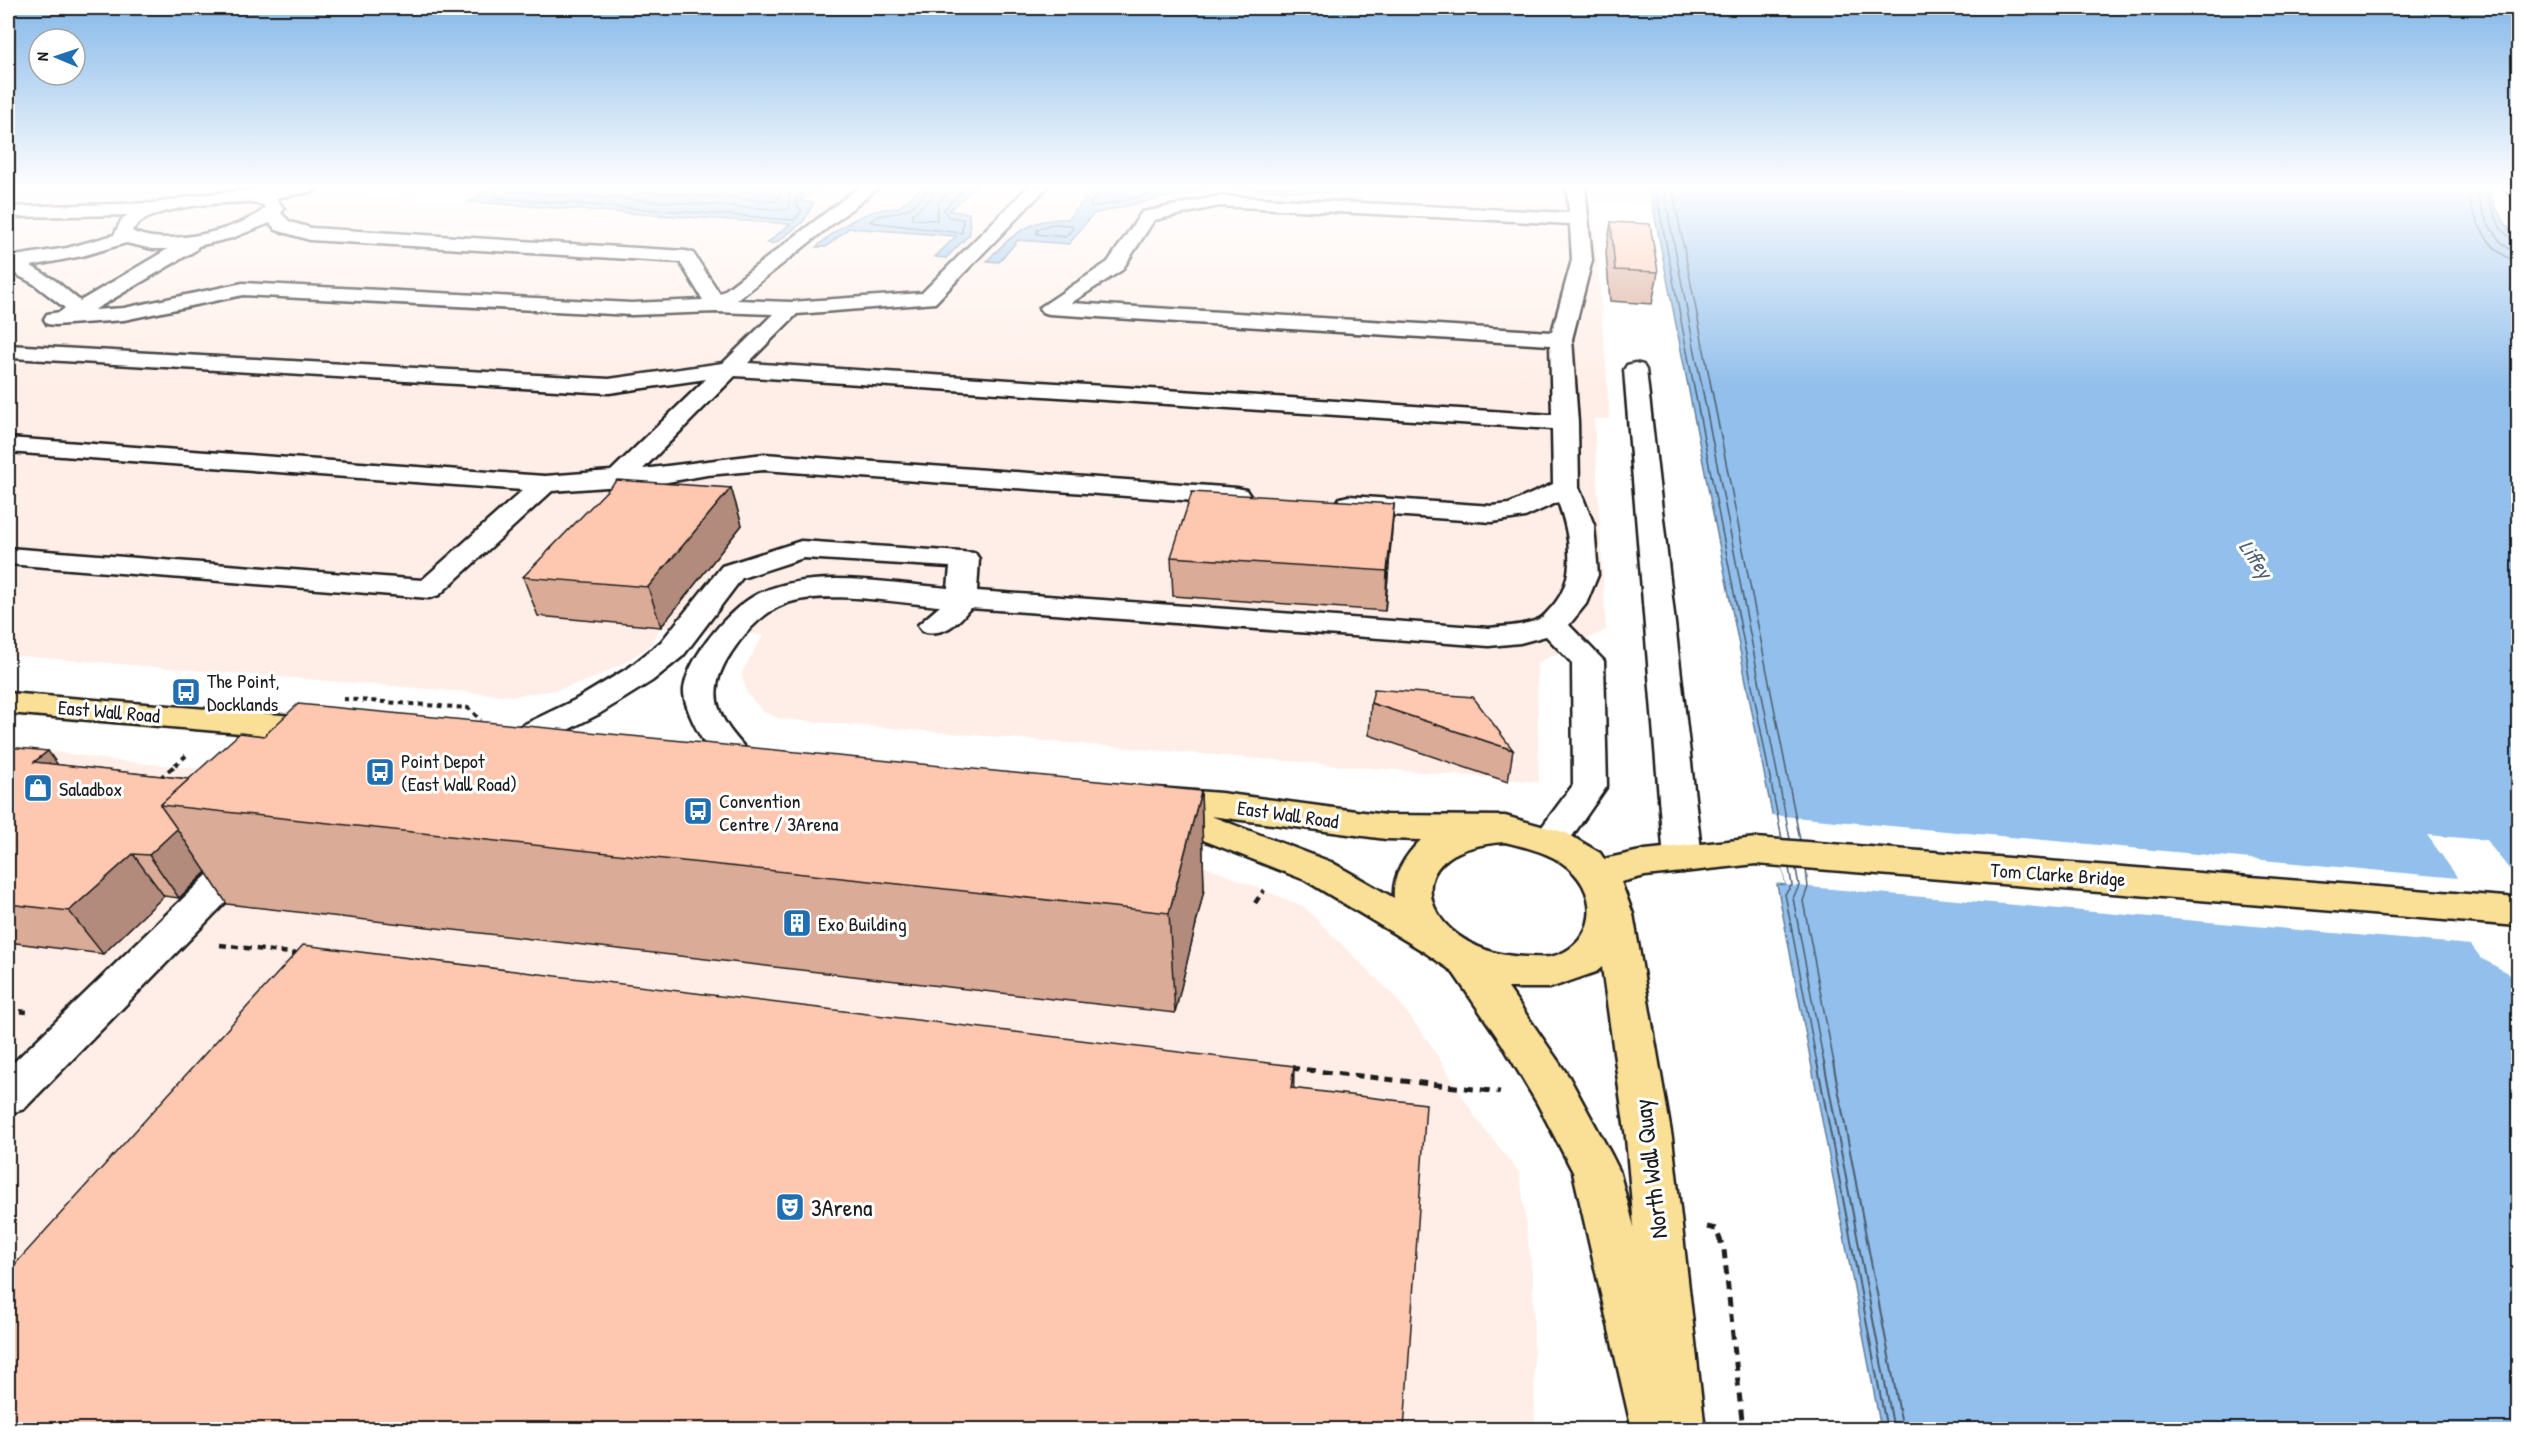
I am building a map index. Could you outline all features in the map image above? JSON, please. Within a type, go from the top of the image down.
[{"type":"main road","name":"East Wall Road","points":[[8,703],[349,732]]},
{"type":"main road","points":[[477,742],[570,752]]},
{"type":"main road","points":[[696,762],[757,766]]},
{"type":"main road","name":"East Wall Road","points":[[1455,954],[1318,871],[1208,828],[1128,803],[1221,805],[1386,827],[1505,829]]},
{"type":"main road","points":[[1455,954],[1491,970],[1518,974],[1544,973],[1568,967],[1587,957],[1602,943],[1610,926],[1606,891],[1570,848],[1551,839],[1505,829],[1480,830],[1458,835],[1438,845],[1424,858],[1415,874],[1411,893],[1416,912],[1426,930],[1455,954],[1517,1032],[1553,1090],[1596,1170],[1659,1430]]},
{"type":"main road","name":"Tom Clarke Bridge","points":[[1606,891],[1645,863],[1756,851],[2518,912]]},
{"type":"main road","name":"North Wall Quay","points":[[1606,891],[1649,1138],[1678,1430]]},
{"type":"street","points":[[8,263],[51,259],[71,254]]},
{"type":"street","points":[[123,259],[124,254]]},
{"type":"street","points":[[55,320],[94,303],[152,264],[174,254]]},
{"type":"street","points":[[639,254],[686,257],[717,306]]},
{"type":"street","points":[[717,306],[784,254]]},
{"type":"street","points":[[55,320],[124,314],[243,289],[631,309],[717,306],[791,308],[927,299],[972,254]]},
{"type":"street","points":[[1123,254],[1115,266],[1048,308],[1561,339]]},
{"type":"street","points":[[757,766],[710,723],[701,706],[700,689],[705,668],[746,613],[764,602],[790,592],[819,588],[961,597],[1489,637],[1520,634],[1552,625],[1571,604],[1584,575],[1580,525],[1566,488],[1566,423],[1561,339],[1582,260],[1581,254]]},
{"type":"street","points":[[8,263],[25,270],[57,290],[71,303]]},
{"type":"street","points":[[10,352],[55,320],[98,276]]},
{"type":"street","points":[[618,479],[791,308]]},
{"type":"street","points":[[10,352],[609,386],[728,369],[1566,423]]},
{"type":"street","points":[[1635,370],[1683,859]]},
{"type":"street","points":[[8,445],[545,484],[618,479],[764,462],[1266,498]]},
{"type":"street","points":[[8,556],[429,589],[545,484]]},
{"type":"street","points":[[1325,503],[1492,514],[1515,511],[1566,488]]},
{"type":"street","points":[[510,746],[587,707],[641,674],[672,649],[732,572],[801,549],[965,559],[961,597],[955,611],[933,626]]},
{"type":"street","points":[[1551,839],[1590,786],[1592,758],[1588,661],[1552,625]]},
{"type":"street","points":[[8,1096],[271,834]]},
{"type":"path","points":[[158,780],[226,721]]},
{"type":"path","points":[[165,939],[308,955]]},
{"type":"path","points":[[1280,1066],[1506,1092],[1553,1090]]},
{"type":"path","points":[[1716,1229],[1724,1250],[1743,1430]]},
{"type":"shaded area","points":[[8,254],[939,254],[936,257],[946,258],[950,254],[997,254],[988,260],[999,262],[1006,254],[1597,254],[1610,419],[1594,419],[1606,630],[1537,663],[1539,782],[780,719],[762,711],[747,693],[741,674],[763,635],[661,627],[649,646],[624,663],[590,680],[557,690],[514,696],[8,655]]},
{"type":"shaded area","points":[[8,745],[117,761],[1111,846],[1207,867],[1303,906],[1394,996],[1427,1039],[1476,1118],[1520,1174],[1533,1280],[1535,1429],[8,1430]]},
{"type":"water","points":[[938,254],[950,254],[946,258],[935,257]]},
{"type":"water","points":[[994,254],[1006,254],[999,262],[987,261]]},
{"type":"water","name":"Liffey","points":[[1662,254],[2518,254],[2518,1429],[1881,1429],[1777,884],[1786,885]]},
{"type":"pier","points":[[1771,815],[2458,878],[2427,835],[2486,840],[2518,880],[2518,979],[2481,958],[2471,945],[1786,885]]},
{"type":"building","points":[[1614,254],[1655,254],[1658,272],[1615,270]]},
{"type":"building","points":[[617,480],[731,488],[648,587],[523,577]]},
{"type":"building","points":[[1192,492],[1394,504],[1387,571],[1171,557]]},
{"type":"building","points":[[1374,689],[1473,697],[1513,750],[1371,703]]},
{"type":"building","points":[[298,704],[1201,791],[1169,913],[160,805],[240,733],[264,736]]},
{"type":"building","points":[[8,747],[48,751],[34,762],[189,779],[160,805],[177,829],[149,855],[133,854],[69,911],[8,904]]},
{"type":"building","name":"3Arena","points":[[303,945],[1294,1066],[1291,1088],[1426,1104],[1404,1430],[8,1430],[8,1272]]},
{"type":"place","name":"The Point, Docklands","points":[[186,692]]},
{"type":"place","name":"Point Depot (East Wall Road)","points":[[380,772]]},
{"type":"place","name":"Saladbox","points":[[38,788]]},
{"type":"place","name":"Convention Centre / 3Arena","points":[[698,811]]},
{"type":"place","name":"Exo Building","points":[[797,923]]},
{"type":"place","name":"3Arena","points":[[790,1207]]}]
